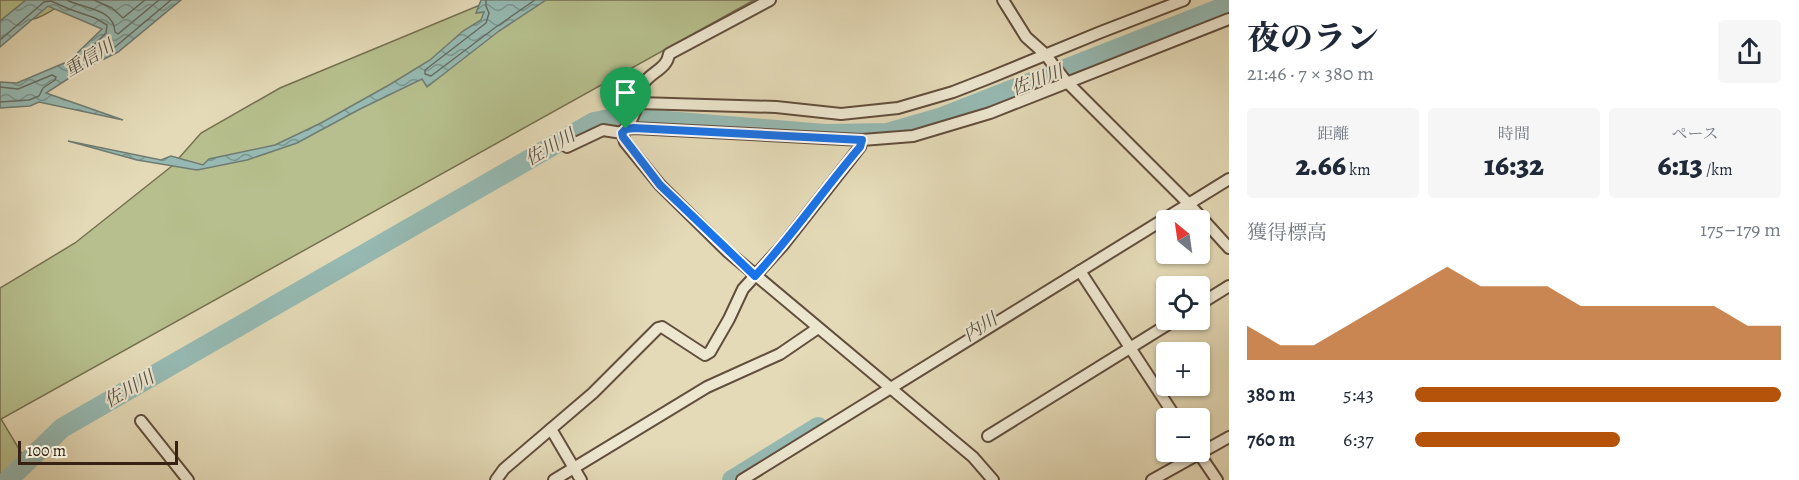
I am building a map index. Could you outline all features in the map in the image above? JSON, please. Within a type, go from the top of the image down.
[{"type":"street","points":[[770,0],[669,54],[668,61],[662,68],[644,82],[639,105],[626,129],[625,142],[660,185],[755,276],[973,457],[993,480]]},
{"type":"street","points":[[1003,0],[1026,37],[1046,56],[1066,81],[1189,204],[1229,248]]},
{"type":"street","points":[[639,105],[776,107],[841,114],[898,108],[953,92],[1184,0]]},
{"type":"street","points":[[567,147],[603,130],[634,128],[862,140],[913,136],[990,113],[1229,18]]},
{"type":"street","points":[[496,480],[504,470],[593,393],[658,328],[662,327],[705,355],[710,352],[743,289],[783,245],[828,189],[860,147],[862,140]]},
{"type":"street","points":[[742,480],[1229,179]]},
{"type":"street","points":[[1080,271],[1169,408]]},
{"type":"street","points":[[1210,298],[1229,286]]},
{"type":"street","points":[[554,480],[707,387],[780,354],[818,328]]},
{"type":"street","points":[[988,436],[1159,330]]},
{"type":"street","points":[[141,421],[188,480]]},
{"type":"street","points":[[550,429],[581,480]]},
{"type":"street","points":[[1210,446],[1229,437]]},
{"type":"street","points":[[1152,480],[1182,462]]},
{"type":"street","points":[[1205,462],[1217,480]]},
{"type":"green space","points":[[0,0],[67,0],[43,16],[0,23]]},
{"type":"green space","points":[[492,0],[754,0],[1,419],[31,469],[18,480],[0,480],[0,288],[75,243],[172,166],[201,133],[280,88]]},
{"type":"water","name":"重信川","points":[[26,0],[181,0],[118,52],[80,71],[46,93],[123,120],[39,102],[30,106],[0,108],[0,82],[17,83],[69,61],[102,29],[48,6],[0,47],[0,21]]},
{"type":"water","points":[[481,0],[546,0],[499,31],[427,87],[422,79],[297,143],[247,160],[197,170],[137,160],[68,141],[161,160],[171,156],[203,165],[209,159],[275,145],[321,123],[430,60],[463,31],[481,20],[484,12],[476,13]]},
{"type":"waterway","name":"佐川川","points":[[8,480],[62,428],[594,122],[619,117],[825,134],[887,133],[942,117],[1229,5]]},
{"type":"waterway","name":"内川","points":[[732,480],[818,427]]},
{"type":"route","points":[[626,129],[862,140],[860,147],[828,189],[755,276],[660,185],[625,142],[622,133],[626,129]]}]
